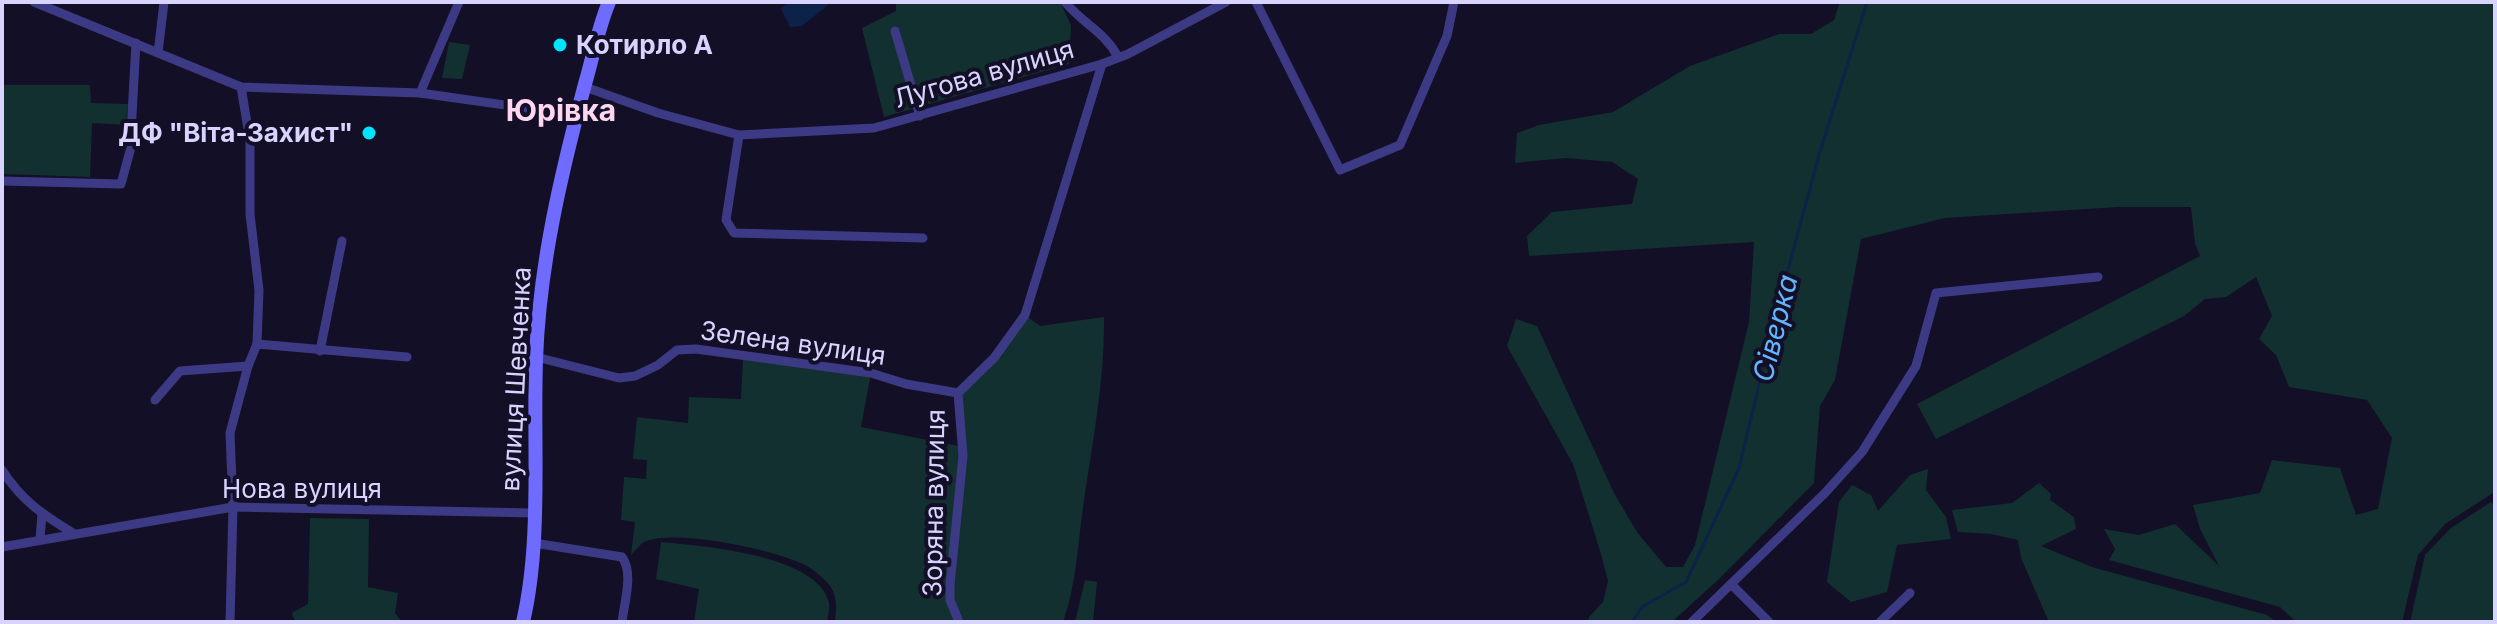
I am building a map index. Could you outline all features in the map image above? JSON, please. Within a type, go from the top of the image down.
[{"type":"street","points":[[34,2],[241,87],[420,93],[576,115]]},
{"type":"street","points":[[158,53],[164,2]]},
{"type":"street","points":[[420,93],[459,2]]},
{"type":"street","name":"вулиця Шевченка","points":[[523,622],[534,543],[536,357],[553,218],[576,115],[609,2]]},
{"type":"street","points":[[1065,2],[1076,15],[1109,41],[1118,57]]},
{"type":"street","name":"Лугова вулиця","points":[[585,87],[658,113],[739,135],[874,128],[1102,64],[1226,2]]},
{"type":"street","points":[[1256,2],[1340,170],[1400,145],[1447,36],[1454,2]]},
{"type":"street","points":[[895,31],[920,116]]},
{"type":"street","points":[[2,181],[121,184],[130,151],[136,43]]},
{"type":"street","name":"Зоряна вулиця","points":[[959,622],[950,600],[963,456],[958,393],[994,358],[1025,315],[1102,64]]},
{"type":"street","points":[[230,622],[233,507],[230,433],[257,344],[259,290],[250,214],[250,141],[241,87]]},
{"type":"street","points":[[739,135],[726,220],[734,233],[923,238]]},
{"type":"street","points":[[320,351],[342,241]]},
{"type":"street","points":[[1692,622],[1825,493],[1862,452],[1916,366],[1936,293],[2098,277]]},
{"type":"street","points":[[257,344],[407,357]]},
{"type":"street","name":"Зелена вулиця","points":[[536,357],[619,378],[635,376],[658,365],[677,350],[696,349],[871,373],[906,384],[958,393]]},
{"type":"street","points":[[155,400],[180,371],[248,366]]},
{"type":"street","points":[[2,470],[17,493],[42,514],[73,533]]},
{"type":"street","name":"Нова вулиця","points":[[73,533],[233,507],[533,513]]},
{"type":"street","points":[[40,539],[42,514]]},
{"type":"street","points":[[2,547],[73,533]]},
{"type":"street","points":[[534,543],[622,557],[627,564],[622,622]]},
{"type":"street","points":[[1731,584],[1769,622]]},
{"type":"street","points":[[1880,622],[1910,593]]},
{"type":"green space","points":[[896,2],[1060,2],[1071,25],[1069,64],[884,117],[862,28],[896,11]]},
{"type":"green space","points":[[1840,2],[2495,2],[2495,495],[2493,493],[2445,524],[2418,555],[2402,622],[2296,622],[2280,607],[2109,560],[2115,549],[2104,529],[2139,535],[2175,524],[2219,566],[2200,529],[2193,505],[2260,493],[2272,460],[2340,468],[2356,515],[2378,509],[2392,438],[2367,400],[2289,387],[2276,355],[2259,339],[2272,316],[2256,277],[2226,297],[2205,299],[2184,316],[1936,439],[1917,404],[2200,256],[2195,243],[2191,207],[2118,207],[1945,218],[1861,239],[1835,380],[1820,406],[1814,483],[1672,622],[1588,622],[1603,602],[1608,581],[1573,464],[1507,346],[1516,319],[1537,326],[1614,493],[1637,532],[1666,567],[1683,567],[1695,545],[1749,322],[1754,242],[1529,256],[1527,236],[1552,212],[1632,204],[1638,179],[1612,162],[1566,158],[1515,163],[1517,133],[1539,125],[1613,112],[1690,66],[1779,34],[1811,34],[1834,20]]},
{"type":"green space","points":[[449,42],[470,45],[462,79],[442,78]]},
{"type":"green space","points":[[2,85],[90,85],[91,103],[128,104],[126,125],[92,123],[90,177],[2,174]]},
{"type":"green space","points":[[1025,315],[1040,326],[1104,317],[1097,412],[1074,580],[1063,622],[835,622],[833,590],[813,570],[793,560],[726,543],[678,538],[644,542],[631,555],[635,522],[621,520],[624,477],[646,479],[647,460],[633,459],[637,417],[688,423],[689,397],[741,399],[743,357],[871,373],[861,427],[959,446],[958,393],[994,358]]},
{"type":"green space","points":[[1928,469],[1926,490],[1946,517],[1951,539],[1897,545],[1887,592],[1851,602],[1827,582],[1839,502],[1852,485],[1871,495],[1878,511],[1910,475]]},
{"type":"green space","points":[[2039,483],[2051,494],[2050,500],[2074,517],[2076,529],[2041,546],[2092,567],[2267,615],[2276,622],[2049,622],[2021,558],[2018,540],[1958,532],[1952,510],[2012,503]]},
{"type":"green space","points":[[2491,502],[2495,506],[2495,622],[2410,622],[2425,555],[2451,528]]},
{"type":"green space","points":[[310,518],[369,519],[368,587],[398,593],[395,613],[402,622],[295,622],[292,613],[308,604]]},
{"type":"green space","points":[[661,542],[729,550],[782,563],[804,573],[820,586],[829,603],[827,622],[694,622],[699,589],[656,579]]},
{"type":"green space","points":[[1085,580],[1097,582],[1093,622],[1075,622]]},
{"type":"water","points":[[788,2],[828,2],[828,5],[802,26],[790,27],[781,9]]},
{"type":"waterway","name":"Сіверка","points":[[1632,622],[1642,607],[1686,582],[1739,468],[1819,155],[1867,2]]},
{"type":"place","name":"Котирло А","points":[[560,45]]},
{"type":"place","name":"ДФ \"Віта-Захист\"","points":[[369,133]]},
{"type":"district","name":"Юрівка","points":[[561,111]]}]
